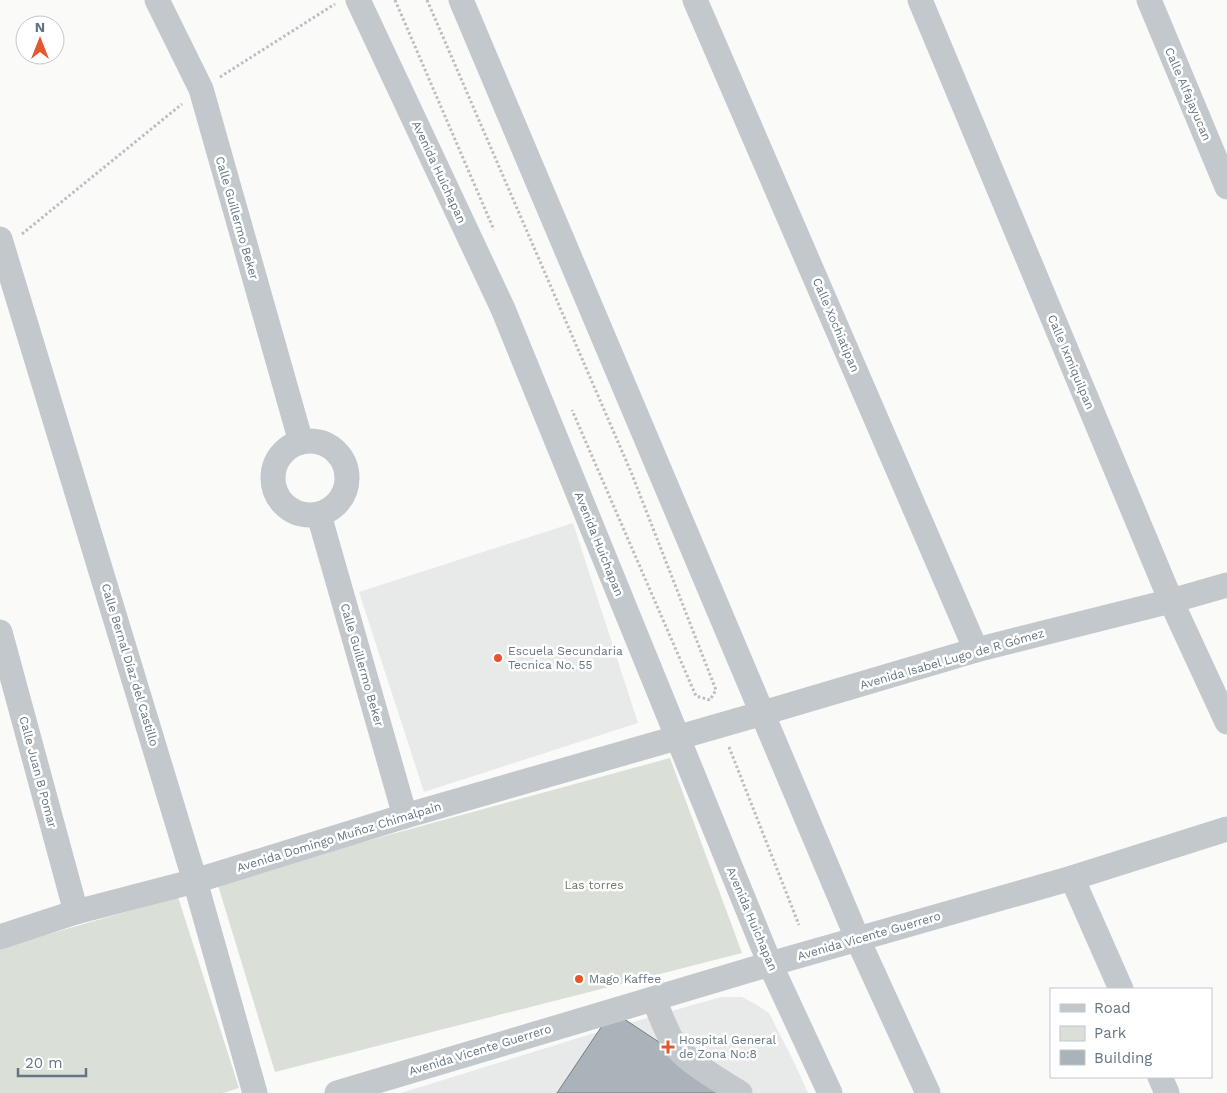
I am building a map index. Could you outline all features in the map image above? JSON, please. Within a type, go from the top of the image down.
[{"type":"street","name":"Calle Guillermo Beker","points":[[157,0],[201,89],[300,442]]},
{"type":"street","name":"Avenida Huichapan","points":[[358,0],[503,309],[770,964],[830,1093]]},
{"type":"street","points":[[461,0],[858,940],[928,1093]]},
{"type":"street","name":"Calle Xochiatipan","points":[[695,0],[976,650]]},
{"type":"street","name":"Calle Ixmiquilpan","points":[[920,0],[1171,601],[1227,722]]},
{"type":"street","name":"Calle Alfajayucan","points":[[1149,0],[1227,187]]},
{"type":"street","name":"Calle Bernal Díaz del Castillo","points":[[1,244],[196,881],[255,1093]]},
{"type":"street","points":[[315,441],[329,446],[340,456],[347,469],[347,484],[342,498],[332,508],[319,515],[304,516],[290,511],[280,501],[273,488],[272,473],[277,459],[287,448],[300,442],[315,441]]},
{"type":"street","name":"Calle Guillermo Beker","points":[[319,515],[405,816]]},
{"type":"street","name":"Avenida Isabel Lugo de R Gómez","points":[[678,738],[976,650],[1227,585]]},
{"type":"street","name":"Calle Juan B Pomar","points":[[0,632],[76,912]]},
{"type":"street","name":"Avenida Domingo Muñoz Chimalpain","points":[[0,936],[76,912],[196,881],[405,816],[678,738]]},
{"type":"street","name":"Avenida Vicente Guerrero","points":[[337,1093],[770,964],[1072,878],[1227,829]]},
{"type":"street","points":[[1072,878],[1121,988]]},
{"type":"street","points":[[654,999],[677,1047],[692,1060],[740,1093]]},
{"type":"street","points":[[1160,1078],[1167,1093]]},
{"type":"path","points":[[1,244],[201,89],[342,0]]},
{"type":"path","points":[[427,0],[630,472],[716,690],[710,700]]},
{"type":"path","points":[[729,746],[799,926]]},
{"type":"shaded area","name":"Escuela Secundaria Tecnica No. 55","points":[[573,523],[638,723],[424,792],[359,592]]},
{"type":"shaded area","name":"Hospital General de Zona No:8","points":[[721,997],[742,997],[769,1013],[808,1093],[401,1093],[591,1034]]},
{"type":"green space","name":"Las torres","points":[[670,758],[742,953],[275,1072],[217,882]]},
{"type":"green space","points":[[178,897],[239,1088],[223,1093],[0,1093],[0,948]]},
{"type":"building","points":[[612,1011],[736,1093],[557,1093]]},
{"type":"place","name":"Escuela Secundaria Tecnica No. 55","points":[[498,658]]},
{"type":"place","name":"Mago Kaffee","points":[[579,979]]},
{"type":"place","name":"Hospital General de Zona No:8","points":[[668,1047]]}]
